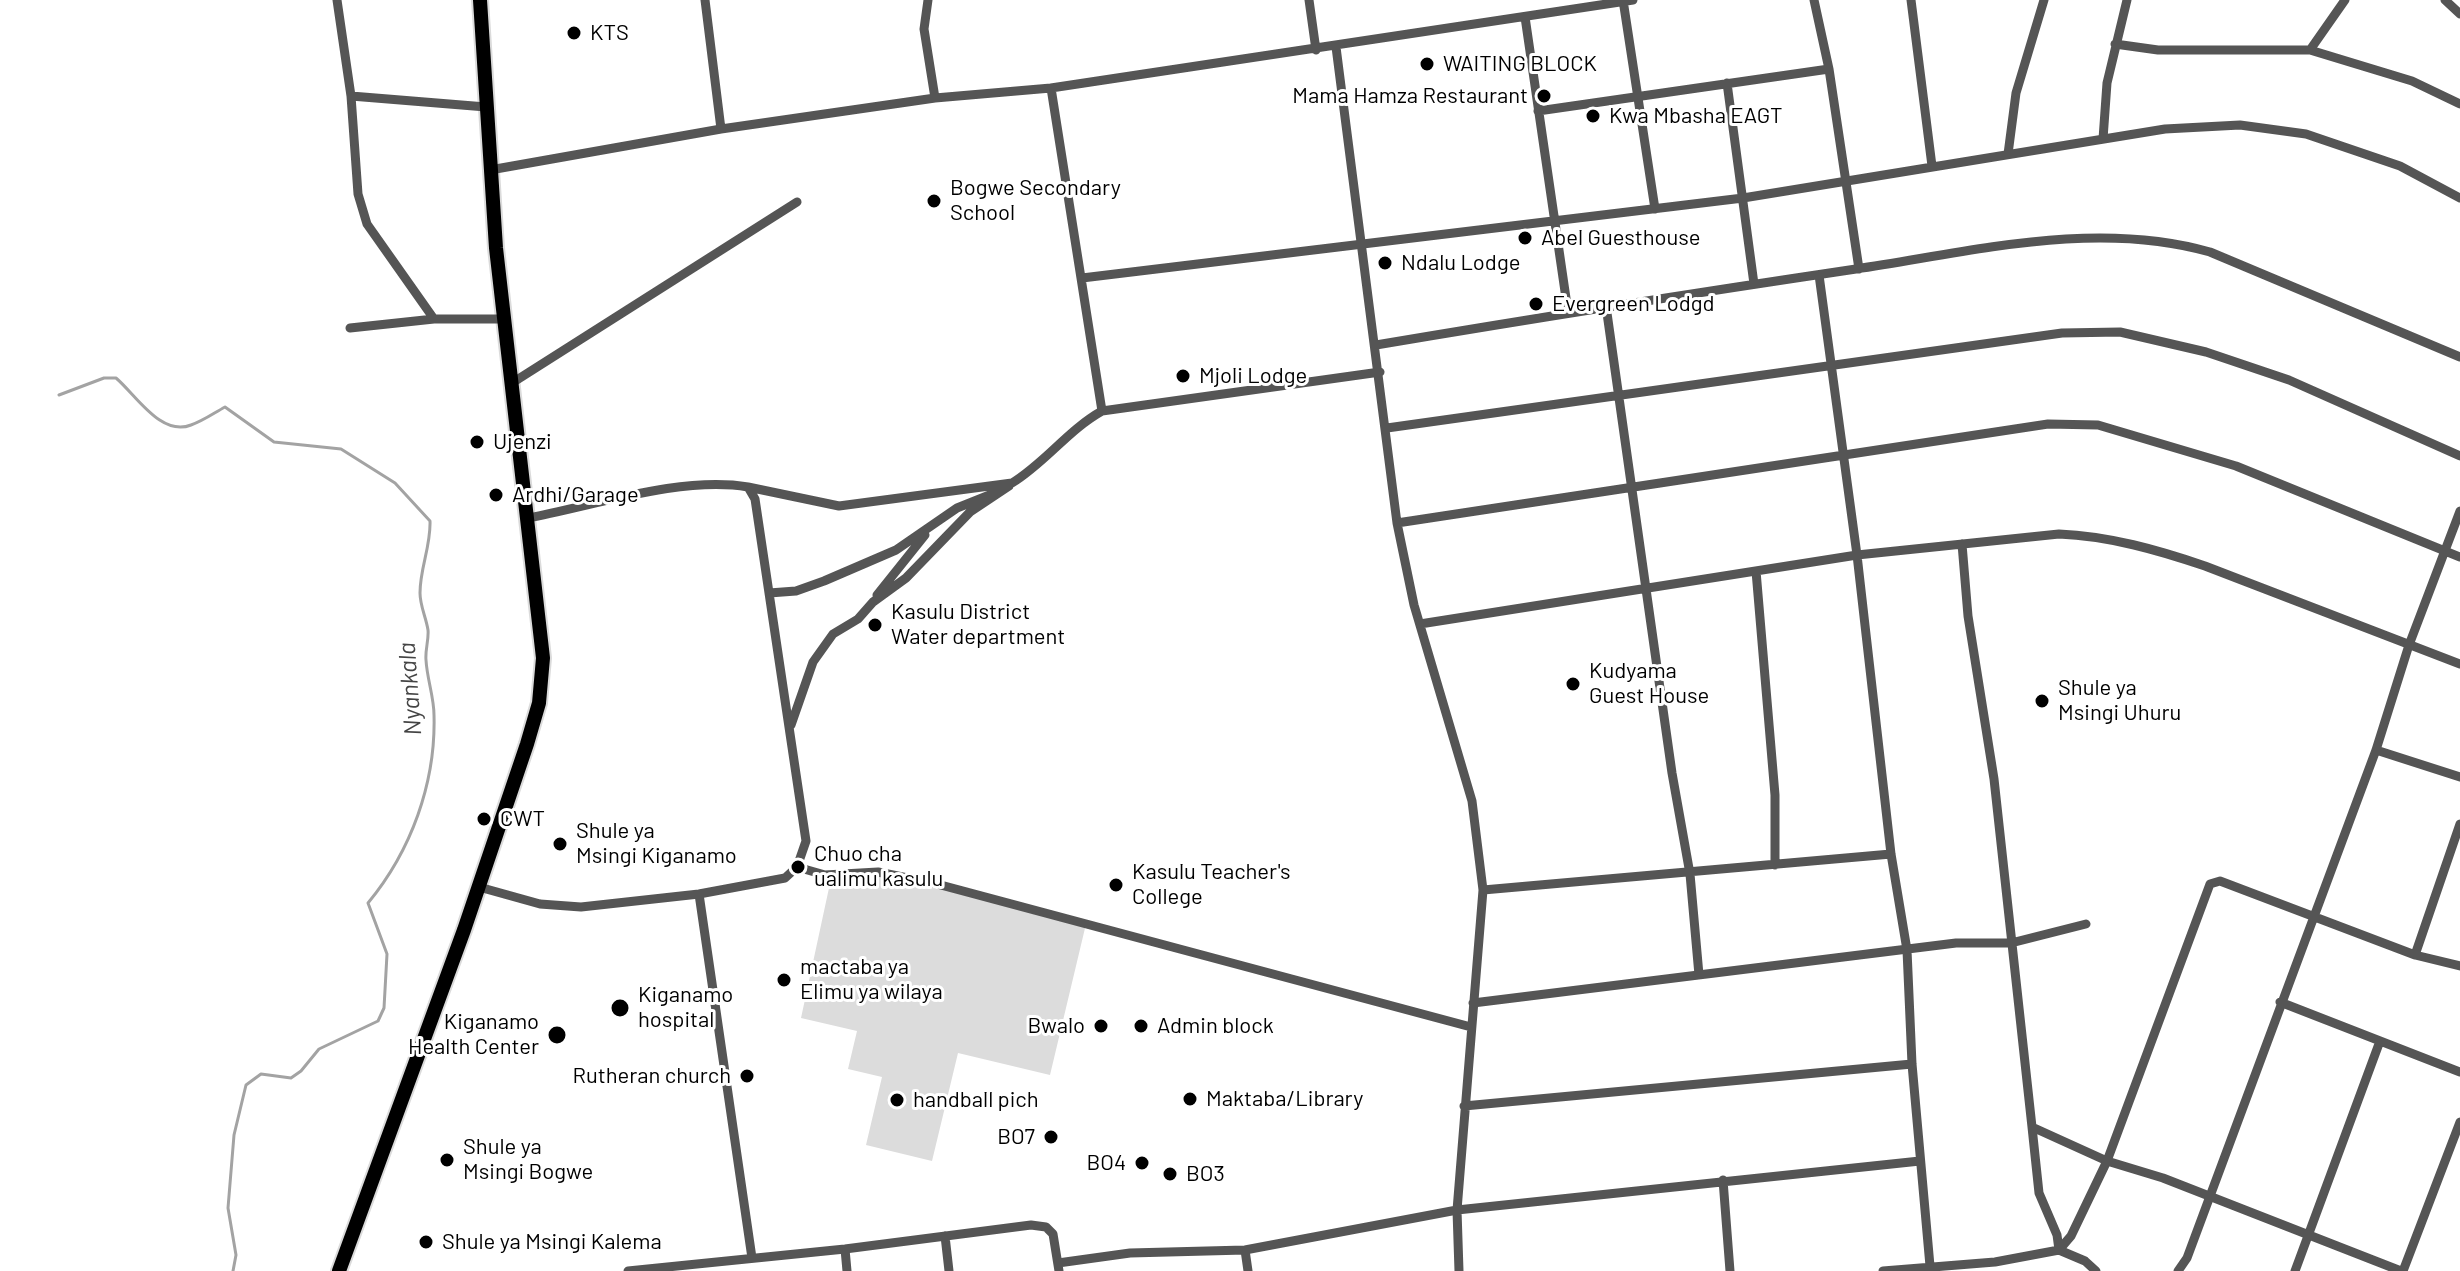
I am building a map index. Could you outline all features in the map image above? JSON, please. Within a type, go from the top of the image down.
[{"type":"highway","points":[[339,1271],[479,887],[539,703],[543,658],[504,319],[490,170],[480,0]]},
{"type":"street","points":[[337,0],[351,96],[358,194],[367,224],[434,319]]},
{"type":"street","points":[[705,0],[721,129]]},
{"type":"street","points":[[928,0],[924,29],[935,98]]},
{"type":"street","points":[[1309,0],[1316,50]]},
{"type":"street","points":[[490,170],[721,129],[935,98],[1051,88],[1336,47],[1627,0],[1655,209]]},
{"type":"street","points":[[1814,0],[1829,69],[1859,269]]},
{"type":"street","points":[[1911,0],[1932,166]]},
{"type":"street","points":[[2008,154],[2016,93],[2044,0]]},
{"type":"street","points":[[2103,139],[2107,83],[2127,0]]},
{"type":"street","points":[[2310,50],[2345,0]]},
{"type":"street","points":[[2445,0],[2460,14]]},
{"type":"street","points":[[1525,17],[1568,312]]},
{"type":"street","points":[[2115,44],[2158,50],[2310,50],[2412,81],[2460,104]]},
{"type":"street","points":[[1336,47],[1364,246],[1397,523],[1420,624],[1472,801],[1483,890],[1457,1210],[1459,1271]]},
{"type":"street","points":[[1538,111],[1829,69]]},
{"type":"street","points":[[1727,83],[1754,284]]},
{"type":"street","points":[[1051,88],[1102,411]]},
{"type":"street","points":[[351,96],[486,107]]},
{"type":"street","points":[[1082,278],[1743,198],[2165,129],[2240,125],[2306,134],[2400,166],[2460,198]]},
{"type":"street","points":[[512,383],[797,202]]},
{"type":"street","points":[[1376,345],[1606,306],[2038,242],[2123,236],[2167,240],[2210,252],[2460,357]]},
{"type":"street","points":[[1819,275],[1857,555],[1891,854],[1907,950],[1912,1064],[1930,1266]]},
{"type":"street","points":[[1606,306],[1672,773],[1690,874],[1699,975]]},
{"type":"street","points":[[350,328],[434,319],[504,319]]},
{"type":"street","points":[[1387,428],[2062,333],[2120,332],[2206,352],[2289,380],[2460,456]]},
{"type":"street","points":[[873,602],[906,578],[970,512],[1035,469],[1083,421],[1102,411],[1380,372]]},
{"type":"street","points":[[1397,523],[2048,424],[2098,425],[2236,466],[2460,557]]},
{"type":"street","points":[[528,518],[720,482],[839,506],[1012,483]]},
{"type":"street","points":[[479,887],[540,904],[581,907],[699,894],[785,878],[797,867],[806,841],[755,499],[748,487]]},
{"type":"street","points":[[769,593],[796,591],[907,545],[957,508],[1001,491]]},
{"type":"street","points":[[2178,1271],[2187,1258],[2376,750],[2409,645],[2460,511]]},
{"type":"street","points":[[790,732],[793,714],[821,646],[833,634],[858,619],[928,528]]},
{"type":"street","points":[[1420,624],[1857,555],[2085,535],[2163,552],[2460,664]]},
{"type":"street","points":[[1962,544],[1968,616],[1994,779],[2039,1193],[2057,1235],[2059,1250]]},
{"type":"street","points":[[1756,571],[1775,795],[1775,865]]},
{"type":"street","points":[[2376,750],[2460,777]]},
{"type":"street","points":[[2415,955],[2460,824]]},
{"type":"street","points":[[1483,890],[1891,854]]},
{"type":"street","points":[[797,867],[825,875],[878,872],[937,884],[1471,1027]]},
{"type":"street","points":[[2059,1250],[2071,1236],[2107,1161],[2210,884],[2220,881],[2415,955],[2460,966]]},
{"type":"street","points":[[699,894],[752,1258]]},
{"type":"street","points":[[1473,1003],[1956,943],[2011,943],[2086,924]]},
{"type":"street","points":[[2280,1002],[2460,1072]]},
{"type":"street","points":[[2295,1271],[2380,1041]]},
{"type":"street","points":[[1464,1106],[1912,1064]]},
{"type":"street","points":[[2032,1127],[2107,1161],[2163,1178],[2402,1271],[2460,1122]]},
{"type":"street","points":[[628,1271],[845,1249],[1031,1225],[1046,1227],[1053,1234],[1059,1267],[1130,1253],[1245,1250],[1457,1210],[1920,1161]]},
{"type":"street","points":[[1723,1180],[1730,1271]]},
{"type":"street","points":[[945,1236],[949,1271]]},
{"type":"street","points":[[845,1249],[847,1271]]},
{"type":"street","points":[[1245,1250],[1248,1271]]},
{"type":"street","points":[[1883,1271],[1995,1262],[2059,1250],[2085,1261],[2096,1271]]},
{"type":"shaded area","points":[[872,872],[1086,924],[1050,1075],[958,1053],[932,1161],[866,1145],[882,1077],[848,1069],[857,1031],[801,1018],[832,874]]},
{"type":"waterway","name":"Nyankala","points":[[59,395],[104,378],[116,378],[159,420],[180,427],[195,423],[225,407],[274,442],[341,449],[395,483],[430,521],[420,593],[428,630],[426,660],[434,708],[431,766],[408,839],[368,903],[387,954],[384,1008],[378,1021],[319,1049],[291,1078],[261,1074],[246,1085],[234,1135],[228,1208],[236,1255],[233,1271]]},
{"type":"place","name":"KTS","points":[[574,33]]},
{"type":"place","name":"WAITING BLOCK","points":[[1427,64]]},
{"type":"place","name":"Mama Hamza Restaurant","points":[[1544,96]]},
{"type":"place","name":"Kwa Mbasha EAGT","points":[[1593,116]]},
{"type":"place","name":"Bogwe Secondary School","points":[[934,201]]},
{"type":"place","name":"Abel Guesthouse","points":[[1525,238]]},
{"type":"place","name":"Ndalu Lodge","points":[[1385,263]]},
{"type":"place","name":"Evergreen Lodgd","points":[[1536,304]]},
{"type":"place","name":"Mjoli Lodge","points":[[1183,376]]},
{"type":"place","name":"Ujenzi","points":[[477,442]]},
{"type":"place","name":"Ardhi/Garage","points":[[496,495]]},
{"type":"place","name":"Kasulu District Water department","points":[[875,625]]},
{"type":"place","name":"Kudyama Guest House","points":[[1573,684]]},
{"type":"place","name":"Shule ya Msingi Uhuru","points":[[2042,701]]},
{"type":"place","name":"CWT","points":[[484,819]]},
{"type":"place","name":"Shule ya Msingi Kiganamo","points":[[560,844]]},
{"type":"place","name":"Chuo cha ualimu kasulu","points":[[798,867]]},
{"type":"place","name":"Kasulu Teacher's College","points":[[1116,885]]},
{"type":"place","name":"mactaba ya Elimu ya wilaya","points":[[784,980]]},
{"type":"place","name":"Kiganamo hospital","points":[[620,1008]]},
{"type":"place","name":"Bwalo","points":[[1101,1026]]},
{"type":"place","name":"Admin block","points":[[1141,1026]]},
{"type":"place","name":"Kiganamo Health Center","points":[[557,1035]]},
{"type":"place","name":"Rutheran church","points":[[747,1076]]},
{"type":"place","name":"Maktaba/Library","points":[[1190,1099]]},
{"type":"place","name":"handball pich","points":[[897,1100]]},
{"type":"place","name":"BO7","points":[[1051,1137]]},
{"type":"place","name":"Shule ya Msingi Bogwe","points":[[447,1160]]},
{"type":"place","name":"BO4","points":[[1142,1163]]},
{"type":"place","name":"BO3","points":[[1170,1174]]},
{"type":"place","name":"Shule ya Msingi Kalema","points":[[426,1242]]}]
